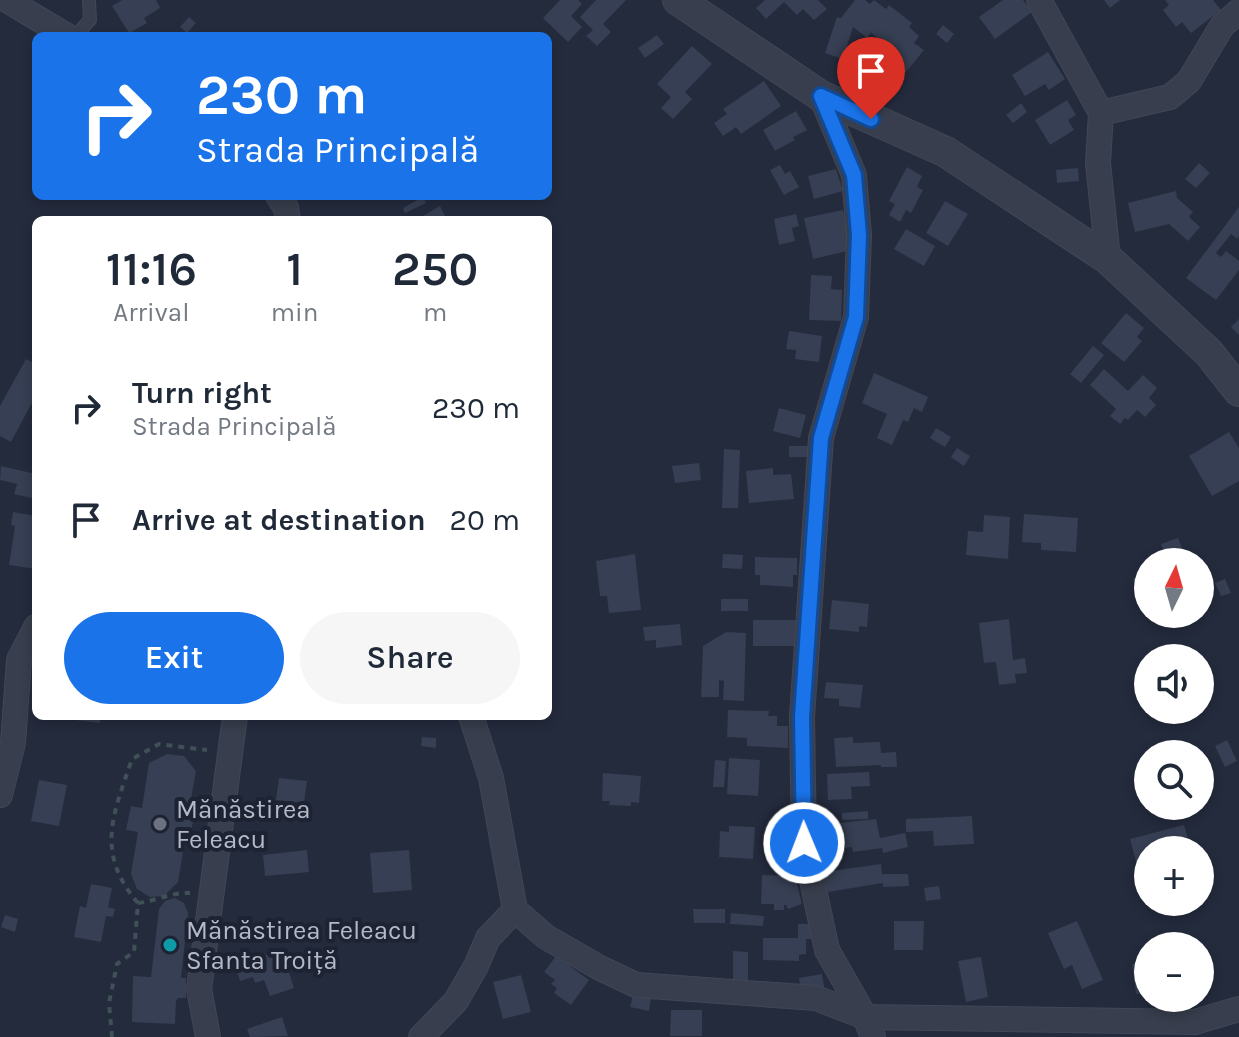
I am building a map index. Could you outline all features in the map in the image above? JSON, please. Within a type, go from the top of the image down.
[{"type":"street","points":[[7,0],[60,32]]},
{"type":"street","points":[[678,0],[821,96],[946,152],[1108,259],[1209,353],[1239,391]]},
{"type":"street","points":[[1039,0],[1101,113],[1098,163],[1108,259]]},
{"type":"street","points":[[1101,113],[1170,97],[1189,81],[1222,26],[1239,11]]},
{"type":"street","points":[[821,96],[854,175],[859,235],[856,317],[821,438],[802,717],[804,843],[827,950],[869,1027]]},
{"type":"street","points":[[0,795],[13,743],[19,660],[32,635]]},
{"type":"street","points":[[208,1037],[199,989],[234,720]]},
{"type":"street","points":[[472,720],[491,778],[515,910],[546,937],[636,985],[816,998],[869,1027],[1195,1022],[1239,1009]]},
{"type":"street","points":[[421,1037],[456,1001],[488,938],[515,910]]},
{"type":"lane","points":[[79,32],[90,20],[89,0]]},
{"type":"path","points":[[112,1037],[109,1003],[117,964],[134,952],[138,903],[116,872],[110,846],[120,796],[132,759],[159,744],[230,752]]},
{"type":"path","points":[[138,903],[186,892]]},
{"type":"building","points":[[122,0],[156,0],[160,8],[144,18],[147,23],[128,32],[112,6]]},
{"type":"building","points":[[560,0],[578,0],[582,4],[571,16],[582,27],[568,42],[543,18]]},
{"type":"building","points":[[596,0],[626,0],[603,24],[611,32],[597,46],[586,36],[593,30],[580,17]]},
{"type":"building","points":[[765,0],[818,0],[827,9],[814,20],[803,9],[797,15],[784,2],[766,19],[756,8]]},
{"type":"building","points":[[855,0],[865,0],[870,4],[874,0],[886,9],[889,5],[912,23],[909,27],[919,36],[914,43],[924,50],[906,72],[882,53],[887,45],[871,33],[867,38],[853,27],[843,59],[825,53],[837,17],[841,18]]},
{"type":"building","points":[[1003,0],[1023,0],[1032,12],[995,39],[979,17]]},
{"type":"building","points":[[1104,0],[1120,0],[1110,8]]},
{"type":"building","points":[[1165,0],[1213,0],[1221,10],[1191,33],[1182,22],[1176,27],[1163,10],[1169,5]]},
{"type":"building","points":[[189,17],[196,23],[188,32],[180,27]]},
{"type":"building","points":[[943,25],[954,34],[947,43],[936,34]]},
{"type":"building","points":[[657,35],[664,44],[645,58],[638,48]]},
{"type":"building","points":[[692,46],[712,64],[685,92],[692,99],[673,119],[661,108],[671,97],[657,84]]},
{"type":"building","points":[[1048,52],[1065,79],[1049,90],[1045,84],[1025,96],[1012,75]]},
{"type":"building","points":[[764,81],[781,106],[741,134],[736,127],[723,136],[714,123],[727,114],[723,109]]},
{"type":"building","points":[[1067,100],[1076,115],[1068,120],[1074,130],[1050,145],[1035,120]]},
{"type":"building","points":[[1021,103],[1027,112],[1013,123],[1006,115]]},
{"type":"building","points":[[796,111],[807,130],[775,151],[763,130]]},
{"type":"building","points":[[1199,163],[1210,173],[1196,188],[1185,179]]},
{"type":"building","points":[[780,165],[785,174],[790,171],[799,187],[784,195],[770,170]]},
{"type":"building","points":[[907,167],[922,176],[917,187],[923,190],[911,213],[906,210],[900,222],[889,215],[895,204],[889,201]]},
{"type":"building","points":[[1078,168],[1079,181],[1057,183],[1056,170]]},
{"type":"building","points":[[836,169],[843,191],[814,199],[808,176]]},
{"type":"building","points":[[1176,191],[1177,198],[1193,212],[1189,217],[1200,227],[1188,241],[1169,224],[1135,232],[1128,203]]},
{"type":"building","points":[[418,200],[426,203],[405,213],[403,208]]},
{"type":"building","points":[[945,201],[968,214],[948,246],[926,233]]},
{"type":"building","points":[[440,206],[445,216],[423,216]]},
{"type":"building","points":[[1239,207],[1239,236],[1237,239],[1231,234],[1216,253],[1221,257],[1226,251],[1239,261],[1239,270],[1216,300],[1186,278]]},
{"type":"building","points":[[843,210],[852,250],[813,259],[804,218]]},
{"type":"building","points":[[796,214],[799,226],[792,228],[795,241],[779,245],[774,219]]},
{"type":"building","points":[[906,229],[935,246],[924,266],[894,249]]},
{"type":"building","points":[[811,275],[832,276],[831,289],[842,290],[841,321],[809,320]]},
{"type":"building","points":[[1126,313],[1144,328],[1137,337],[1142,341],[1124,362],[1101,343]]},
{"type":"building","points":[[1239,319],[1239,335],[1231,327]]},
{"type":"building","points":[[789,331],[822,336],[819,362],[795,359],[796,350],[786,349]]},
{"type":"building","points":[[1093,346],[1104,355],[1081,383],[1070,374]]},
{"type":"building","points":[[26,359],[32,362],[32,403],[11,442],[0,436],[0,406]]},
{"type":"building","points":[[1104,369],[1128,391],[1143,375],[1157,388],[1149,398],[1156,405],[1145,417],[1137,410],[1120,424],[1110,416],[1116,409],[1090,385]]},
{"type":"building","points":[[874,373],[928,397],[922,412],[914,408],[908,422],[903,420],[892,445],[877,438],[887,414],[862,403]]},
{"type":"building","points":[[779,408],[806,415],[800,438],[773,431]]},
{"type":"building","points":[[936,428],[951,437],[945,447],[930,438]]},
{"type":"building","points":[[1229,432],[1239,448],[1239,481],[1212,496],[1189,456]]},
{"type":"building","points":[[789,446],[808,446],[809,457],[789,457]]},
{"type":"building","points":[[957,448],[970,456],[964,466],[951,457]]},
{"type":"building","points":[[724,449],[740,450],[738,508],[722,508]]},
{"type":"building","points":[[699,463],[701,480],[675,483],[672,466]]},
{"type":"building","points":[[1,466],[32,473],[32,498],[14,494],[17,484],[0,480]]},
{"type":"building","points":[[773,468],[773,475],[791,474],[794,499],[749,503],[746,471]]},
{"type":"building","points":[[13,512],[32,515],[32,568],[9,565],[15,526],[11,525]]},
{"type":"building","points":[[1024,514],[1078,518],[1076,552],[1041,550],[1041,543],[1022,542]]},
{"type":"building","points":[[984,515],[1010,517],[1008,559],[966,555],[968,531],[983,532]]},
{"type":"building","points":[[1178,538],[1182,548],[1162,548],[1161,544]]},
{"type":"building","points":[[635,554],[641,610],[609,613],[607,596],[600,596],[596,561]]},
{"type":"building","points":[[723,554],[743,555],[742,569],[722,568]]},
{"type":"building","points":[[755,557],[797,558],[793,587],[760,585],[760,575],[755,575]]},
{"type":"building","points":[[1225,579],[1231,593],[1221,596],[1215,583]]},
{"type":"building","points":[[721,599],[748,599],[748,611],[721,611]]},
{"type":"building","points":[[832,600],[869,604],[867,627],[859,626],[859,632],[829,629]]},
{"type":"building","points":[[1009,619],[1013,660],[1025,658],[1027,673],[1015,674],[1016,683],[999,685],[996,662],[984,663],[979,623]]},
{"type":"building","points":[[753,620],[798,620],[798,646],[753,646]]},
{"type":"building","points":[[680,624],[682,645],[656,648],[656,640],[645,641],[643,627]]},
{"type":"building","points":[[726,632],[746,633],[744,701],[723,700],[724,681],[719,680],[719,697],[701,697],[703,646]]},
{"type":"building","points":[[826,682],[863,685],[860,708],[839,706],[839,699],[824,698]]},
{"type":"building","points":[[728,710],[769,711],[768,716],[777,716],[777,726],[788,726],[788,748],[747,746],[747,738],[727,737]]},
{"type":"building","points":[[422,737],[436,738],[436,748],[421,746]]},
{"type":"building","points":[[853,737],[853,743],[880,742],[881,753],[896,752],[897,767],[836,767],[834,738]]},
{"type":"building","points":[[1227,740],[1237,761],[1225,767],[1215,746]]},
{"type":"building","name":"Mănăstirea Feleacu","points":[[167,754],[184,756],[196,771],[188,816],[194,817],[189,841],[185,840],[178,882],[164,896],[150,897],[137,889],[131,874],[138,832],[126,830],[131,806],[142,808],[149,763]]},
{"type":"building","points":[[729,758],[760,760],[758,796],[727,794]]},
{"type":"building","points":[[715,760],[726,761],[724,787],[713,787]]},
{"type":"building","points":[[869,772],[870,786],[851,787],[852,799],[828,800],[827,774]]},
{"type":"building","points":[[603,773],[641,776],[639,803],[631,802],[631,806],[609,805],[610,801],[602,801]]},
{"type":"building","points":[[279,778],[307,781],[304,803],[276,800]]},
{"type":"building","points":[[39,780],[67,785],[59,826],[31,821]]},
{"type":"building","points":[[868,811],[868,819],[842,820],[842,813]]},
{"type":"building","points":[[972,816],[974,844],[934,846],[933,831],[906,832],[906,819]]},
{"type":"building","points":[[876,819],[880,838],[905,833],[908,847],[883,853],[882,848],[853,852],[852,847],[828,850],[821,825]]},
{"type":"building","points":[[1184,825],[1187,836],[1142,836]]},
{"type":"building","points":[[729,826],[755,827],[753,859],[719,857],[720,831],[729,832]]},
{"type":"building","points":[[307,850],[309,872],[265,876],[263,855]]},
{"type":"building","points":[[409,850],[412,890],[373,893],[370,853]]},
{"type":"building","points":[[881,864],[882,874],[908,874],[909,886],[883,887],[883,883],[828,892],[824,872]]},
{"type":"building","points":[[762,875],[795,876],[802,904],[788,909],[784,905],[784,910],[774,910],[774,904],[761,904]]},
{"type":"building","points":[[91,884],[112,888],[108,907],[115,909],[113,917],[106,916],[101,942],[74,937],[80,906],[86,908]]},
{"type":"building","points":[[939,886],[941,899],[926,901],[924,888]]},
{"type":"building","name":"Mănăstirea Feleacu Sfanta Troiță","points":[[175,898],[184,903],[188,913],[181,978],[186,978],[186,998],[176,1001],[175,1024],[132,1022],[133,976],[151,977],[159,909],[165,901]]},
{"type":"building","points":[[693,909],[725,909],[725,923],[694,923]]},
{"type":"building","points":[[731,913],[764,916],[763,926],[730,924]]},
{"type":"building","points":[[5,915],[18,919],[15,932],[1,927]]},
{"type":"building","points":[[894,921],[924,921],[923,950],[894,950]]},
{"type":"building","points":[[1077,921],[1103,980],[1082,989],[1072,965],[1064,969],[1048,933]]},
{"type":"building","points":[[798,924],[811,924],[811,939],[806,939],[806,954],[799,955],[799,961],[763,960],[763,938],[798,938]]},
{"type":"building","points":[[282,950],[294,988],[270,996],[264,980],[255,983],[253,977],[240,981],[235,965]]},
{"type":"building","points":[[733,951],[748,952],[748,980],[733,980]]},
{"type":"building","points":[[556,956],[589,980],[571,1005],[554,993],[557,988],[551,984],[555,980],[544,972]]},
{"type":"building","points":[[981,957],[988,997],[966,1002],[958,961]]},
{"type":"building","points":[[822,974],[825,992],[802,996],[799,978]]},
{"type":"building","points":[[521,975],[531,1012],[503,1019],[493,982]]},
{"type":"building","points":[[633,995],[651,998],[649,1011],[630,1007]]},
{"type":"building","points":[[671,1010],[702,1010],[702,1036],[670,1036]]},
{"type":"building","points":[[282,1017],[288,1036],[250,1037],[247,1029]]},
{"type":"place","name":"Mănăstirea Feleacu","points":[[160,824]]},
{"type":"place","name":"Mănăstirea Feleacu Sfanta Troiță","points":[[170,945]]},
{"type":"route","points":[[804,843],[802,717],[821,438],[856,317],[859,235],[854,175],[821,96],[871,119]]}]
